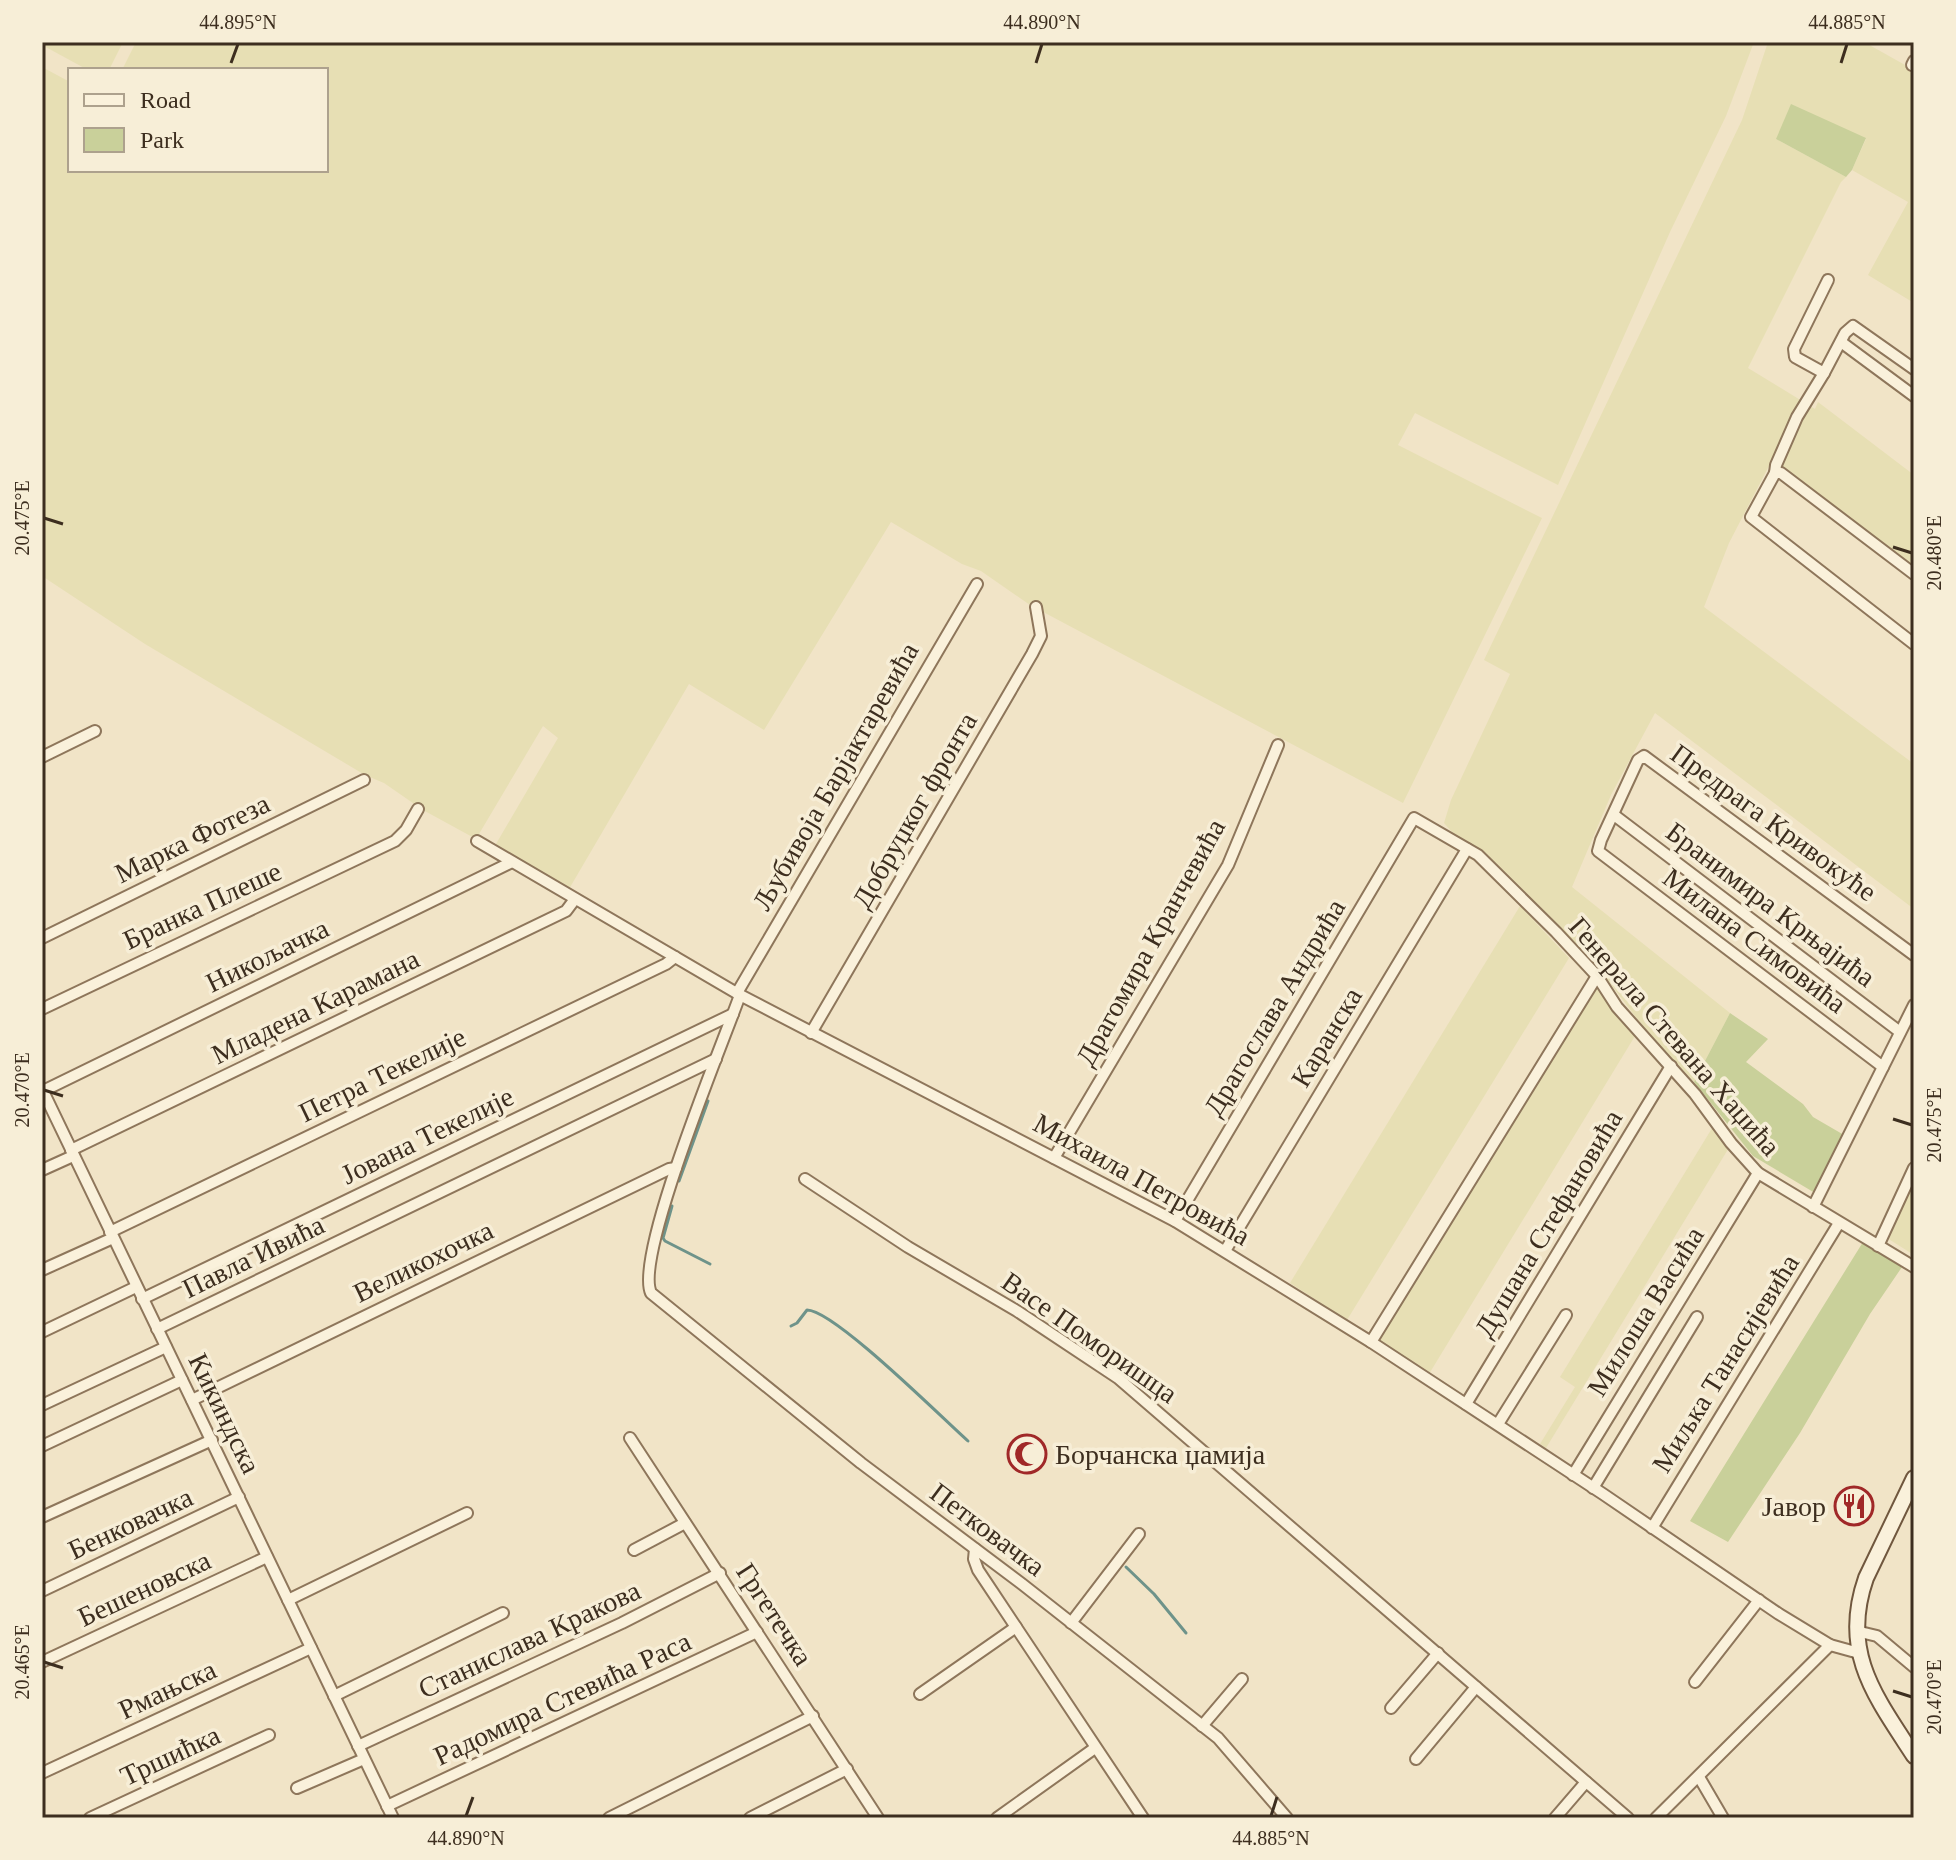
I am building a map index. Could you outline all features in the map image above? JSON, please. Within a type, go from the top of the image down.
[{"type":"street","points":[[1824,373],[1793,353],[1828,280]]},
{"type":"street","points":[[1914,369],[1857,327],[1848,329],[1797,417],[1775,473],[1752,519],[1914,644]]},
{"type":"street","points":[[1841,342],[1914,396]]},
{"type":"street","points":[[1775,473],[1783,474],[1914,574]]},
{"type":"street","name":"Љубивоја Барјактаревића","points":[[738,994],[977,584]]},
{"type":"street","name":"Добруџког фронта","points":[[811,1033],[1032,654],[1041,636],[1036,607]]},
{"type":"street","points":[[42,757],[95,731]]},
{"type":"street","name":"Драгомира Кранчевића","points":[[1054,1158],[1228,865],[1278,745]]},
{"type":"street","name":"Предрага Кривокуће","points":[[1614,815],[1638,760],[1644,756],[1914,955]]},
{"type":"street","name":"Марка Фотеза","points":[[42,938],[364,780]]},
{"type":"street","name":"Бранка Плеше","points":[[42,1009],[395,841],[403,834],[418,809]]},
{"type":"street","name":"Милана Симовића","points":[[1614,815],[1598,851],[1883,1067]]},
{"type":"street","name":"Бранимира Крњајића","points":[[1614,815],[1900,1032]]},
{"type":"street","name":"Генерала Стевана Хаџића","points":[[1414,818],[1485,861],[1597,976],[1617,1007],[1671,1066],[1758,1173],[1914,1267]]},
{"type":"street","name":"Драгослава Андрића","points":[[1175,1221],[1414,818]]},
{"type":"street","name":"Михаила Петровића","points":[[477,841],[738,994],[1175,1221],[1498,1424],[1830,1645],[1859,1653]]},
{"type":"street","name":"Каранска","points":[[1225,1251],[1467,849]]},
{"type":"street","name":"Никољачка","points":[[42,1090],[512,862]]},
{"type":"street","name":"Младена Карамана","points":[[42,1170],[566,911],[575,899]]},
{"type":"street","name":"Петра Текелије","points":[[42,1270],[675,957]]},
{"type":"street","points":[[1371,1342],[1597,976]]},
{"type":"street","points":[[676,1168],[738,994]]},
{"type":"street","points":[[1813,1207],[1914,1005]]},
{"type":"street","name":"Јована Текелије","points":[[142,1299],[733,1014]]},
{"type":"street","name":"Јована Текелије","points":[[458,1186],[716,1059]]},
{"type":"street","name":"Душана Стефановића","points":[[1466,1404],[1671,1066]]},
{"type":"street","name":"Кикиндска","points":[[42,1090],[393,1818]]},
{"type":"street","name":"Петковачка","points":[[676,1168],[650,1263],[649,1290],[803,1417],[1202,1726],[1234,1754],[1287,1818]]},
{"type":"street","name":"Великохочка","points":[[192,1400],[676,1168]]},
{"type":"street","points":[[1878,1246],[1914,1168]]},
{"type":"street","name":"Милоша Васића","points":[[1573,1475],[1758,1173]]},
{"type":"street","name":"Васе Поморишца","points":[[805,1179],[1118,1378],[1628,1818]]},
{"type":"street","name":"Павла Ивића","points":[[157,1329],[458,1186]]},
{"type":"street","name":"Миљка Танасијевића","points":[[1652,1528],[1839,1223]]},
{"type":"street","points":[[42,1332],[136,1287]]},
{"type":"street","points":[[1498,1424],[1566,1315]]},
{"type":"street","points":[[1593,1488],[1697,1317]]},
{"type":"street","points":[[42,1405],[166,1347]]},
{"type":"street","points":[[42,1446],[182,1380]]},
{"type":"street","name":"Гргетечка","points":[[630,1438],[878,1818]]},
{"type":"street","points":[[42,1517],[212,1440]]},
{"type":"street","points":[[1914,1478],[1866,1578],[1856,1611],[1859,1653],[1872,1689],[1914,1756]]},
{"type":"street","name":"Бенковачка","points":[[42,1591],[239,1497]]},
{"type":"street","points":[[288,1600],[467,1513]]},
{"type":"street","points":[[634,1550],[685,1523]]},
{"type":"street","points":[[1071,1623],[1139,1534]]},
{"type":"street","points":[[975,1549],[974,1559],[978,1570],[1143,1818]]},
{"type":"street","name":"Бешеновска","points":[[42,1662],[267,1557]]},
{"type":"street","name":"Станислава Кракова","points":[[358,1746],[622,1623],[720,1573]]},
{"type":"street","points":[[1695,1682],[1759,1600]]},
{"type":"street","points":[[334,1696],[503,1613]]},
{"type":"street","points":[[920,1694],[1016,1627]]},
{"type":"street","points":[[1856,1631],[1877,1636],[1914,1667]]},
{"type":"street","name":"Радомира Стевића Раса","points":[[387,1806],[757,1632]]},
{"type":"street","points":[[1656,1818],[1830,1645]]},
{"type":"street","name":"Рмањска","points":[[42,1773],[311,1648]]},
{"type":"street","points":[[1391,1708],[1438,1653]]},
{"type":"street","points":[[1202,1726],[1242,1679]]},
{"type":"street","points":[[1416,1759],[1476,1687]]},
{"type":"street","points":[[609,1818],[813,1716]]},
{"type":"street","name":"Тршићка","points":[[90,1818],[269,1735]]},
{"type":"street","points":[[997,1818],[1095,1748]]},
{"type":"street","points":[[297,1788],[364,1759]]},
{"type":"street","points":[[750,1818],[847,1769]]},
{"type":"street","points":[[1699,1777],[1723,1818]]},
{"type":"street","points":[[1555,1818],[1586,1782]]},
{"type":"shaded area","points":[[42,42],[123,42],[110,68],[84,68],[42,45]]},
{"type":"shaded area","points":[[136,42],[1754,42],[1726,116],[1670,232],[1558,485],[1415,413],[1398,445],[1542,518],[1403,803],[1030,605],[981,571],[962,564],[891,522],[764,730],[689,684],[569,889],[493,849],[558,738],[543,726],[476,839],[145,644],[42,576],[42,67],[68,81],[68,172],[328,172],[328,68],[123,68]]},
{"type":"shaded area","points":[[1768,42],[1864,42],[1914,70],[1914,303],[1868,275],[1908,202],[1852,170],[1866,139],[1776,139],[1846,177],[1748,368],[1815,409],[1818,402],[1914,475],[1914,567],[1771,462],[1729,543],[1704,607],[1914,764],[1914,909],[1655,713],[1611,795],[1572,887],[1730,1013],[1694,1082],[1644,1028],[1600,970],[1481,854],[1444,823],[1451,800],[1510,674],[1484,660],[1742,120]]},
{"type":"shaded area","points":[[1520,906],[1569,958],[1347,1320],[1290,1283]]},
{"type":"shaded area","points":[[1595,985],[1635,1036],[1429,1374],[1378,1341]]},
{"type":"shaded area","points":[[1714,1125],[1730,1146],[1546,1448],[1540,1444],[1575,1387],[1560,1377]]},
{"type":"shaded area","points":[[1914,1178],[1914,1255],[1887,1238]]},
{"type":"green space","points":[[1791,104],[1866,138],[1846,177],[1776,139]]},
{"type":"green space","points":[[1730,1013],[1768,1039],[1746,1062],[1803,1104],[1813,1117],[1844,1135],[1815,1193],[1753,1156],[1694,1082]]},
{"type":"green space","points":[[1863,1242],[1902,1267],[1870,1314],[1800,1433],[1728,1542],[1690,1521]]},
{"type":"waterway","points":[[679,1181],[708,1101]]},
{"type":"waterway","points":[[672,1206],[663,1238],[710,1264]]},
{"type":"waterway","points":[[791,1326],[807,1310],[840,1327],[888,1366],[968,1441]]},
{"type":"waterway","points":[[1126,1567],[1154,1594],[1186,1633]]},
{"type":"place","name":"Борчанска џамија","points":[[1027,1454]]},
{"type":"place","name":"Јавор","points":[[1854,1506]]}]
